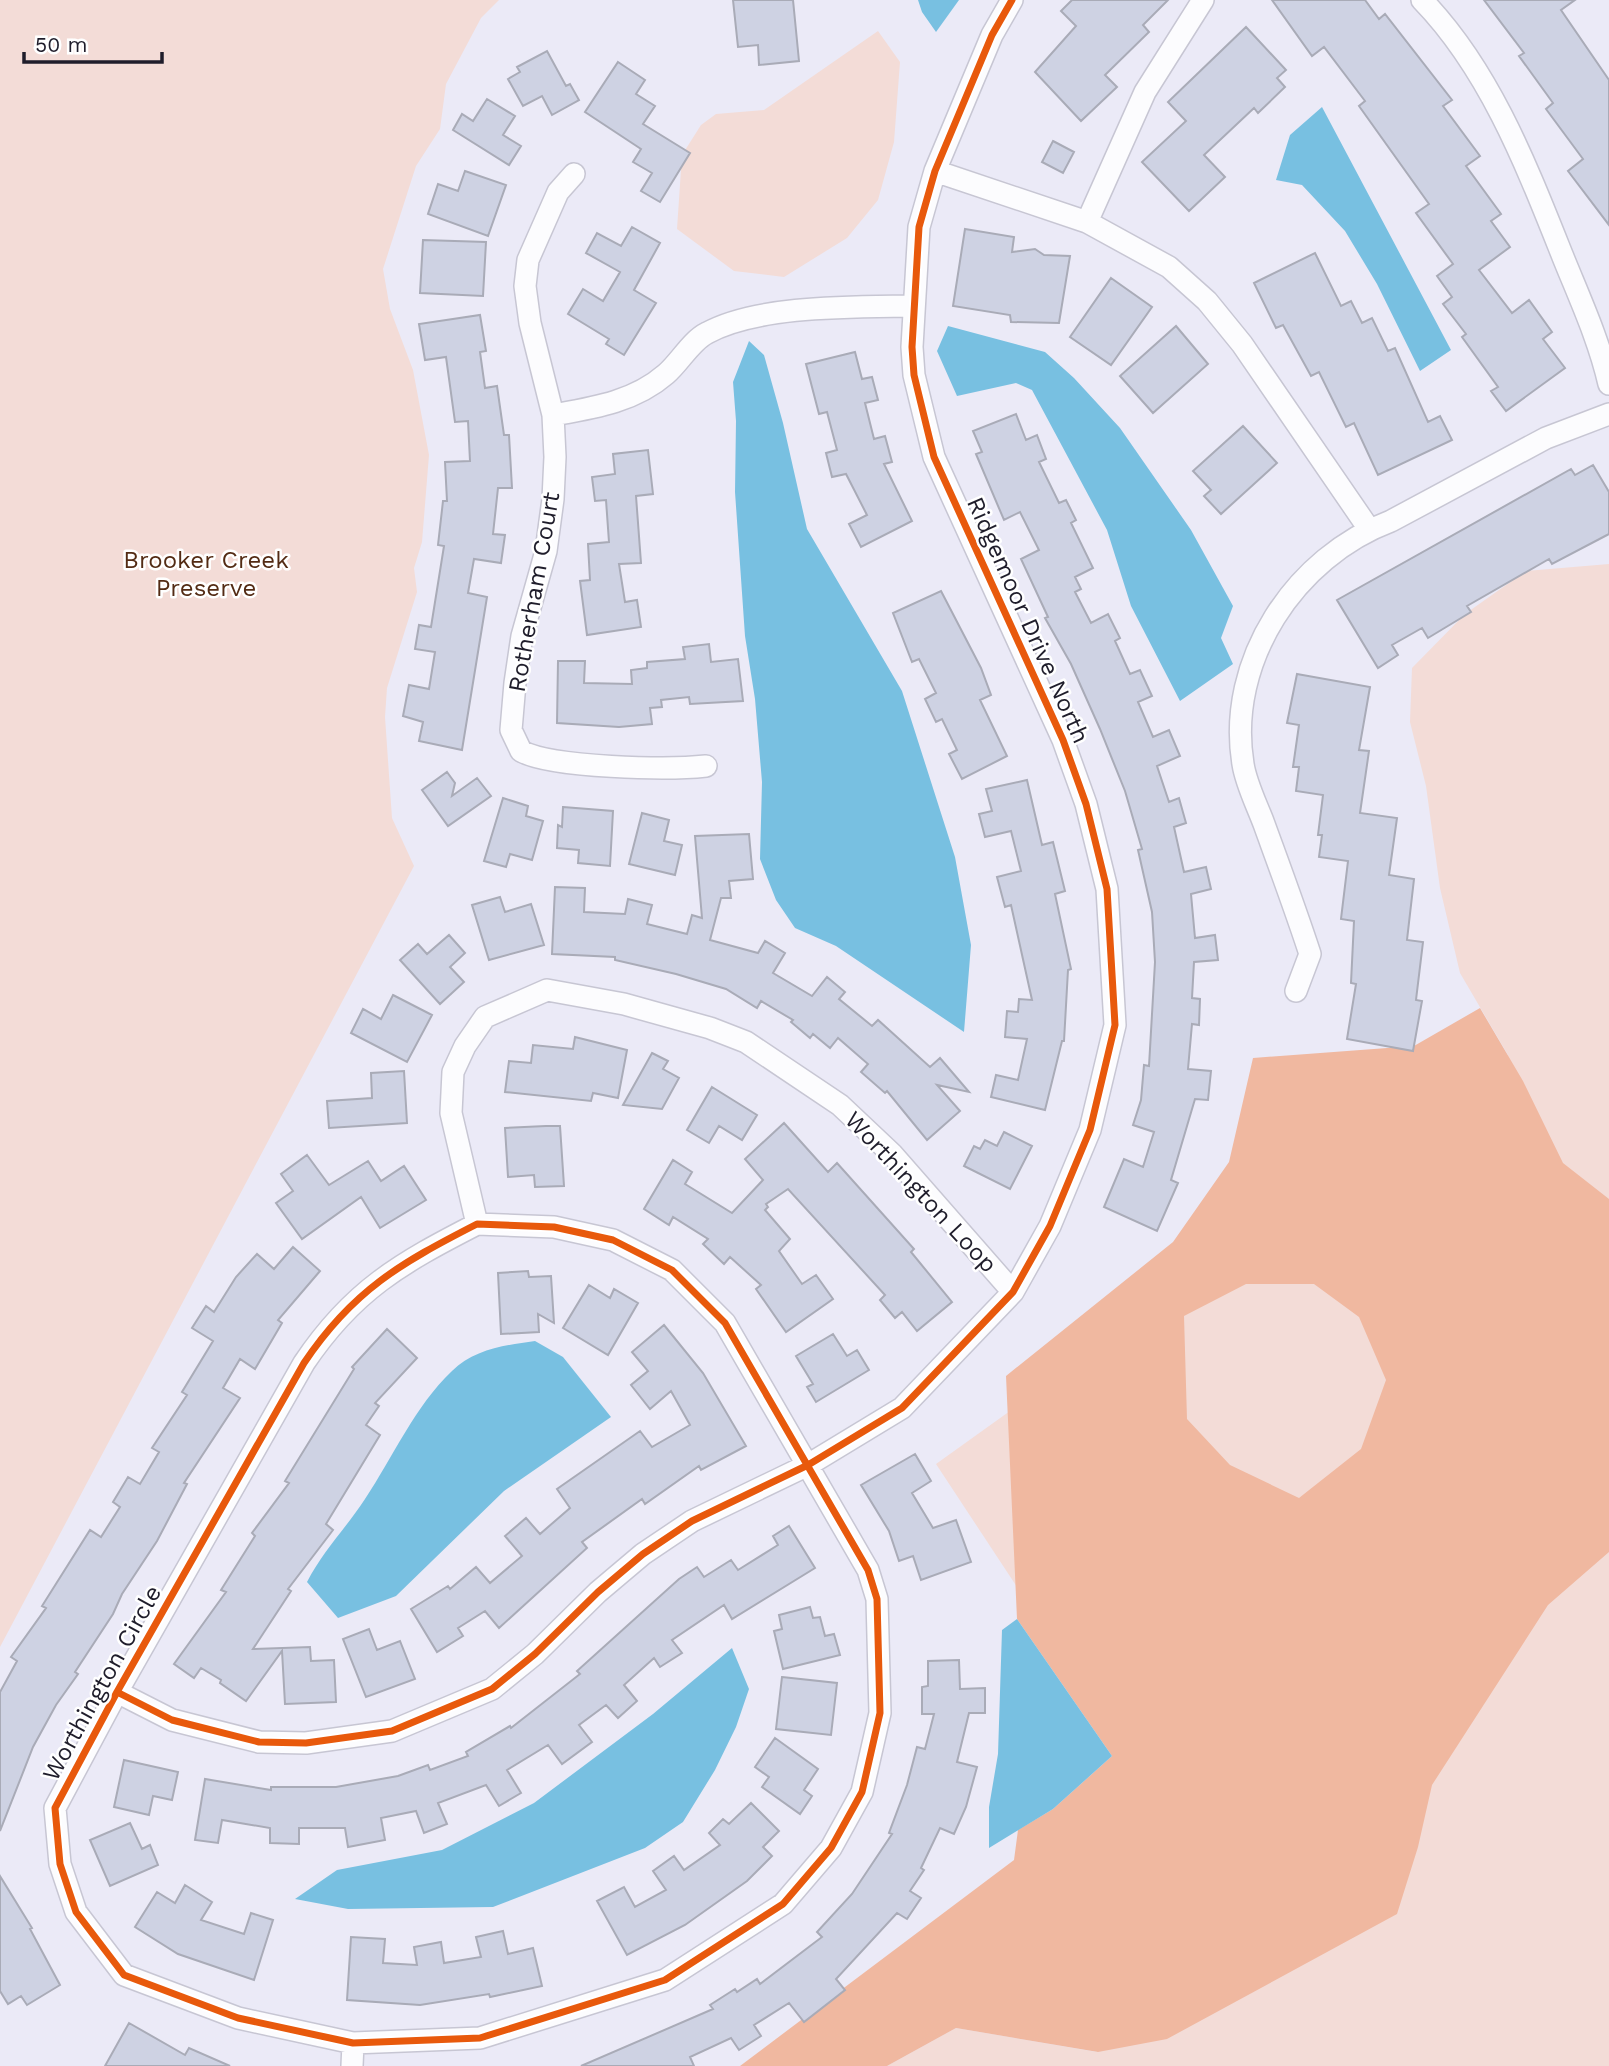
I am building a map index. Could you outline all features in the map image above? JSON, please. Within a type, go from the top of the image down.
[{"type":"street","name":"Ridgemoor Drive North","points":[[117,1692],[173,1720],[259,1742],[306,1743],[392,1731],[492,1689],[535,1654],[598,1592],[643,1554],[692,1521],[808,1465],[902,1408],[1013,1292],[1050,1226],[1090,1130],[1115,1025],[1107,889],[1086,804],[1063,740],[934,457],[914,375],[912,306],[919,227],[935,172],[992,34],[1012,0]]},
{"type":"street","points":[[1087,222],[1145,92],[1203,0]]},
{"type":"street","points":[[1422,0],[1450,29],[1494,101],[1549,223],[1602,355],[1609,384]]},
{"type":"street","points":[[935,172],[1087,222],[1169,267],[1207,301],[1242,344],[1369,529]]},
{"type":"street","name":"Rotherham Court","points":[[574,174],[558,192],[528,260],[525,286],[530,323],[553,415],[553,499],[546,551],[522,636],[511,730],[515,743],[527,754],[549,760],[676,769],[706,766]]},
{"type":"street","points":[[553,415],[601,407],[644,390],[667,373],[705,334],[718,328],[766,316],[821,308],[912,306]]},
{"type":"street","points":[[1296,991],[1310,954],[1244,767],[1240,731],[1243,690],[1268,626],[1285,598],[1330,556],[1369,529],[1391,521],[1546,438],[1609,414]]},
{"type":"street","name":"Worthington Loop","points":[[477,1224],[451,1113],[453,1072],[465,1046],[485,1017],[547,990],[624,1004],[710,1028],[746,1042],[840,1105],[875,1138],[1013,1292]]},
{"type":"street","name":"Worthington Circle","points":[[477,1224],[554,1227],[613,1240],[672,1270],[725,1323],[868,1570],[877,1599],[880,1713],[862,1792],[831,1848],[783,1904],[665,1980],[480,2038],[353,2043],[238,2018],[124,1975],[76,1912],[60,1864],[55,1808],[117,1692],[324,1332],[357,1297],[408,1259],[477,1224]]},
{"type":"street","points":[[352,2066],[353,2043]]},
{"type":"green space","name":"Brooker Creek Preserve","points":[[0,0],[499,0],[481,18],[446,84],[440,129],[416,166],[383,269],[390,309],[413,370],[429,455],[422,542],[414,568],[417,592],[387,688],[385,717],[392,818],[414,866],[0,1647]]},
{"type":"green space","points":[[878,31],[900,62],[894,142],[878,200],[847,238],[784,277],[734,271],[677,229],[682,155],[701,125],[716,114],[764,110]]},
{"type":"green space","points":[[1609,564],[1609,2066],[887,2066],[956,2028],[1097,2052],[1256,1950],[936,1464],[1508,1055],[1460,973],[1440,888],[1426,786],[1410,722],[1412,668],[1465,614],[1526,571]]},
{"type":"shaded area","points":[[1480,1008],[1523,1081],[1563,1163],[1609,1199],[1609,1552],[1548,1605],[1432,1785],[1418,1847],[1397,1914],[1167,2039],[1098,2052],[956,2028],[887,2066],[740,2066],[1014,1860],[1018,1830],[1053,1809],[1112,1756],[1017,1619],[1006,1376],[1173,1242],[1229,1162],[1253,1058],[1414,1046]],"holes":[[[1246,1284],[1314,1284],[1359,1317],[1386,1380],[1361,1449],[1299,1498],[1230,1465],[1187,1419],[1184,1316]]]},
{"type":"water","points":[[918,0],[959,0],[936,32],[922,12]]},
{"type":"water","points":[[1322,107],[1451,350],[1420,371],[1377,284],[1345,231],[1302,185],[1276,180],[1290,135]]},
{"type":"water","points":[[948,326],[1045,352],[1074,378],[1120,428],[1191,530],[1233,606],[1221,638],[1233,664],[1180,701],[1131,606],[1107,530],[1032,390],[1016,383],[957,396],[937,351]]},
{"type":"water","points":[[749,341],[764,355],[783,423],[807,529],[902,691],[955,857],[971,945],[964,1032],[836,946],[795,928],[776,900],[760,859],[762,782],[755,699],[745,636],[735,492],[736,421],[733,382]]},
{"type":"water","points":[[535,1341],[563,1357],[611,1417],[504,1491],[396,1596],[338,1618],[307,1582],[365,1499],[427,1400],[452,1371],[470,1358],[502,1346]]},
{"type":"water","points":[[1017,1619],[1112,1756],[1053,1809],[989,1848],[989,1807],[998,1754],[1002,1630]]},
{"type":"water","points":[[732,1648],[749,1689],[736,1727],[715,1770],[683,1822],[645,1848],[493,1907],[348,1909],[295,1899],[337,1870],[442,1850],[534,1803],[653,1714]]},
{"type":"building","points":[[733,0],[793,0],[799,61],[759,65],[758,45],[738,47]]},
{"type":"building","points":[[1072,0],[1168,0],[1143,25],[1149,32],[1105,75],[1117,87],[1081,121],[1035,72],[1076,26],[1061,11]]},
{"type":"building","points":[[1272,0],[1365,0],[1379,19],[1385,14],[1452,100],[1443,106],[1480,156],[1466,166],[1501,214],[1491,221],[1510,247],[1479,270],[1512,313],[1529,300],[1552,332],[1543,339],[1565,368],[1506,411],[1491,391],[1498,387],[1462,337],[1466,334],[1443,304],[1452,297],[1437,276],[1453,264],[1416,213],[1429,204],[1359,106],[1365,101],[1324,47],[1312,56]]},
{"type":"building","points":[[1484,0],[1575,0],[1561,10],[1609,80],[1609,225],[1568,171],[1583,159],[1546,109],[1553,103],[1519,56],[1524,53]]},
{"type":"building","points":[[1246,27],[1286,70],[1277,78],[1285,87],[1258,113],[1254,108],[1204,155],[1225,177],[1189,211],[1142,162],[1186,121],[1168,102]]},
{"type":"building","points":[[547,51],[566,86],[570,84],[579,100],[552,115],[542,96],[523,106],[508,79],[520,72],[517,67]]},
{"type":"building","points":[[618,62],[645,80],[636,94],[655,106],[643,124],[690,153],[660,202],[641,191],[652,173],[633,162],[641,149],[585,112]]},
{"type":"building","points":[[487,99],[515,116],[503,135],[521,146],[509,165],[453,130],[462,114],[473,121]]},
{"type":"building","points":[[1053,141],[1074,152],[1063,173],[1042,162]]},
{"type":"building","points":[[465,171],[506,185],[488,236],[428,214],[438,184],[458,191]]},
{"type":"building","points":[[632,227],[660,243],[634,290],[656,303],[624,355],[606,344],[609,339],[568,314],[583,289],[603,301],[620,272],[586,253],[597,233],[621,246]]},
{"type":"building","points":[[965,229],[1014,237],[1012,252],[1035,249],[1044,255],[1070,256],[1059,323],[1011,322],[1010,315],[953,306]]},
{"type":"building","points":[[423,240],[486,242],[483,296],[420,293]]},
{"type":"building","points":[[1315,253],[1341,306],[1351,301],[1362,323],[1372,318],[1388,351],[1395,348],[1428,422],[1440,416],[1452,440],[1378,475],[1354,423],[1346,427],[1319,372],[1311,376],[1283,325],[1276,328],[1254,283]]},
{"type":"building","points":[[1111,278],[1152,307],[1111,365],[1070,337]]},
{"type":"building","points":[[480,315],[486,351],[480,352],[485,388],[497,386],[504,435],[509,435],[512,488],[498,488],[493,534],[505,535],[501,563],[474,559],[468,593],[487,597],[462,750],[419,741],[423,722],[403,716],[409,685],[429,689],[435,652],[415,649],[419,625],[431,627],[444,546],[438,545],[443,501],[447,501],[445,462],[470,461],[468,421],[455,422],[446,357],[425,360],[419,324]]},
{"type":"building","points":[[1176,326],[1208,364],[1153,413],[1120,376]]},
{"type":"building","points":[[855,352],[862,379],[872,377],[878,400],[865,403],[874,439],[885,436],[892,462],[884,464],[912,521],[861,547],[849,524],[867,515],[846,474],[832,477],[826,453],[837,450],[827,412],[819,414],[806,364]]},
{"type":"building","points":[[1016,414],[1026,440],[1037,435],[1046,459],[1039,462],[1059,503],[1066,500],[1076,520],[1071,523],[1093,568],[1075,577],[1081,589],[1075,592],[1091,623],[1108,614],[1120,638],[1115,641],[1130,674],[1140,670],[1152,696],[1138,702],[1153,737],[1169,730],[1180,756],[1157,766],[1169,802],[1179,798],[1186,823],[1174,827],[1184,872],[1206,867],[1211,889],[1191,894],[1195,938],[1215,935],[1218,960],[1194,962],[1192,998],[1200,999],[1199,1025],[1192,1024],[1188,1069],[1211,1071],[1208,1100],[1195,1099],[1171,1180],[1178,1183],[1157,1231],[1104,1207],[1124,1159],[1143,1167],[1154,1132],[1133,1125],[1141,1100],[1144,1065],[1149,1066],[1155,962],[1152,912],[1138,850],[1142,849],[1125,791],[1100,729],[1071,664],[1045,618],[1048,617],[1021,559],[1039,550],[1020,512],[1004,520],[976,454],[982,452],[973,431]]},
{"type":"building","points":[[1243,426],[1277,463],[1221,514],[1204,496],[1211,490],[1193,471]]},
{"type":"building","points":[[648,450],[653,494],[636,496],[641,563],[619,564],[625,602],[637,600],[641,627],[587,635],[580,581],[590,580],[588,544],[609,542],[606,500],[595,501],[592,477],[615,474],[613,454]]},
{"type":"building","points":[[1593,465],[1609,492],[1609,534],[1552,564],[1549,559],[1467,606],[1471,612],[1428,638],[1422,628],[1392,645],[1398,655],[1378,668],[1337,600],[1571,469],[1575,475]]},
{"type":"building","points":[[941,591],[981,668],[991,695],[980,700],[1007,756],[962,779],[949,754],[957,750],[942,719],[936,722],[925,699],[936,693],[919,659],[912,662],[893,613]]},
{"type":"building","points":[[709,644],[711,662],[738,659],[743,701],[690,704],[689,697],[661,700],[662,707],[650,708],[652,724],[619,727],[557,723],[558,661],[585,661],[584,683],[632,684],[631,670],[647,668],[647,662],[685,659],[683,647]]},
{"type":"building","points":[[1297,674],[1370,687],[1359,750],[1369,751],[1360,813],[1397,818],[1389,875],[1414,879],[1407,940],[1423,942],[1416,1000],[1422,1001],[1413,1051],[1347,1039],[1356,984],[1351,983],[1354,921],[1341,919],[1348,861],[1319,857],[1322,835],[1318,835],[1323,795],[1296,791],[1299,767],[1293,767],[1299,725],[1287,723]]},
{"type":"building","points":[[447,772],[455,783],[452,796],[477,778],[491,796],[448,826],[422,790]]},
{"type":"building","points":[[1027,780],[1042,845],[1053,842],[1065,891],[1055,894],[1071,969],[1068,970],[1064,1041],[1045,1110],[991,1097],[996,1075],[1018,1080],[1027,1039],[1005,1037],[1007,1011],[1018,1012],[1019,999],[1032,1000],[1011,905],[1005,907],[997,877],[1021,871],[1011,831],[985,837],[979,814],[992,811],[986,789]]},
{"type":"building","points":[[503,798],[528,806],[526,816],[543,821],[532,860],[510,854],[506,867],[484,861]]},
{"type":"building","points":[[563,807],[613,811],[610,866],[578,863],[579,850],[557,848],[558,825],[562,827]]},
{"type":"building","points":[[642,813],[669,820],[664,841],[682,845],[675,875],[629,864]]},
{"type":"building","points":[[749,834],[753,879],[729,881],[731,898],[721,898],[710,940],[758,953],[765,941],[785,953],[773,973],[812,996],[827,977],[845,992],[839,999],[872,1026],[878,1020],[930,1067],[940,1058],[969,1092],[937,1085],[960,1111],[927,1140],[887,1091],[885,1093],[861,1072],[868,1064],[838,1038],[830,1048],[813,1034],[810,1038],[791,1022],[793,1020],[761,1001],[757,1008],[726,989],[676,974],[615,960],[615,957],[552,954],[555,887],[585,888],[584,912],[625,914],[628,899],[652,905],[647,924],[687,934],[692,915],[702,918],[695,836]]},
{"type":"building","points":[[500,897],[505,912],[531,904],[544,945],[489,960],[472,905]]},
{"type":"building","points":[[449,935],[465,953],[450,967],[464,982],[440,1004],[400,960],[418,944],[427,954]]},
{"type":"building","points":[[393,995],[432,1015],[407,1062],[351,1033],[363,1009],[381,1019]]},
{"type":"building","points":[[575,1037],[627,1050],[618,1098],[593,1093],[591,1101],[505,1092],[509,1061],[531,1063],[533,1045],[573,1049]]},
{"type":"building","points":[[652,1053],[668,1061],[663,1069],[679,1078],[662,1109],[623,1105]]},
{"type":"building","points":[[404,1071],[407,1123],[329,1128],[327,1101],[372,1098],[371,1073]]},
{"type":"building","points":[[712,1087],[757,1115],[742,1140],[719,1126],[709,1143],[687,1130]]},
{"type":"building","points":[[784,1123],[828,1172],[837,1163],[914,1249],[911,1252],[952,1302],[917,1331],[902,1312],[895,1318],[880,1300],[885,1295],[788,1189],[766,1204],[768,1207],[765,1210],[790,1239],[779,1251],[802,1284],[816,1275],[833,1299],[786,1332],[756,1289],[761,1285],[730,1257],[724,1264],[703,1244],[708,1239],[673,1217],[669,1225],[644,1209],[673,1160],[692,1172],[685,1184],[732,1213],[763,1180],[745,1159]]},
{"type":"building","points":[[560,1126],[564,1186],[535,1187],[534,1175],[508,1177],[505,1128]]},
{"type":"building","points":[[1004,1132],[1032,1146],[1010,1189],[964,1166],[974,1146],[980,1149],[985,1140],[997,1146]]},
{"type":"building","points":[[307,1155],[329,1185],[368,1161],[381,1181],[404,1166],[426,1200],[380,1228],[361,1197],[302,1239],[276,1203],[293,1191],[281,1174]]},
{"type":"building","points":[[293,1247],[320,1271],[278,1320],[282,1323],[255,1369],[240,1359],[223,1388],[240,1398],[184,1483],[187,1484],[157,1541],[75,1672],[78,1674],[56,1705],[33,1747],[0,1831],[0,1692],[17,1661],[11,1657],[46,1608],[42,1606],[90,1530],[101,1537],[120,1507],[113,1502],[128,1477],[140,1484],[159,1452],[152,1448],[187,1395],[182,1392],[213,1341],[192,1328],[206,1306],[214,1312],[236,1277],[257,1254],[274,1269]]},
{"type":"building","points":[[528,1271],[529,1277],[551,1276],[554,1323],[538,1314],[539,1332],[501,1334],[498,1273]]},
{"type":"building","points":[[589,1285],[610,1298],[614,1289],[638,1303],[608,1355],[563,1328]]},
{"type":"building","points":[[664,1325],[703,1373],[746,1446],[701,1470],[699,1466],[645,1504],[642,1499],[582,1542],[587,1548],[499,1628],[485,1611],[458,1628],[463,1636],[437,1652],[411,1609],[448,1586],[450,1589],[476,1567],[490,1583],[522,1556],[505,1536],[526,1518],[540,1534],[570,1508],[557,1489],[640,1431],[652,1447],[690,1425],[671,1391],[650,1409],[631,1385],[648,1371],[632,1352]]},
{"type":"building","points":[[387,1329],[417,1358],[375,1403],[379,1406],[366,1425],[380,1435],[326,1524],[333,1530],[288,1589],[291,1591],[253,1649],[310,1647],[311,1661],[334,1660],[336,1702],[285,1704],[282,1651],[246,1701],[220,1683],[221,1680],[201,1668],[194,1678],[174,1664],[226,1592],[221,1590],[255,1536],[252,1533],[289,1483],[285,1481],[354,1369],[352,1367]]},
{"type":"building","points":[[833,1334],[847,1356],[857,1350],[869,1370],[816,1402],[807,1387],[813,1384],[796,1356]]},
{"type":"building","points":[[915,1454],[931,1481],[912,1493],[933,1528],[956,1520],[971,1562],[921,1580],[913,1556],[899,1561],[889,1531],[861,1485]]},
{"type":"building","points":[[789,1526],[815,1568],[732,1619],[724,1605],[672,1640],[682,1653],[660,1667],[654,1658],[624,1685],[637,1701],[618,1718],[606,1705],[579,1725],[592,1742],[562,1764],[548,1745],[507,1770],[521,1793],[499,1806],[486,1785],[438,1803],[447,1824],[424,1833],[416,1811],[381,1818],[385,1840],[348,1847],[345,1828],[299,1828],[299,1844],[270,1843],[270,1828],[222,1820],[218,1843],[195,1840],[205,1779],[271,1790],[271,1787],[336,1787],[398,1776],[428,1765],[430,1770],[468,1756],[466,1752],[510,1726],[511,1728],[580,1674],[577,1671],[679,1579],[697,1567],[704,1577],[731,1560],[738,1570],[778,1545],[773,1536]]},
{"type":"building","points":[[810,1607],[813,1618],[820,1617],[825,1636],[834,1634],[840,1655],[783,1669],[774,1631],[782,1629],[779,1615]]},
{"type":"building","points":[[369,1629],[377,1650],[400,1641],[415,1679],[366,1697],[343,1639]]},
{"type":"building","points":[[959,1660],[960,1689],[985,1688],[985,1713],[969,1713],[957,1762],[977,1767],[966,1807],[954,1834],[940,1828],[921,1868],[924,1870],[910,1891],[921,1898],[907,1919],[897,1913],[836,1979],[845,1990],[804,2022],[789,2003],[754,2025],[761,2036],[739,2050],[731,2038],[690,2057],[694,2066],[581,2066],[713,2009],[710,2005],[735,1989],[737,1992],[757,1979],[760,1984],[822,1937],[817,1932],[852,1894],[892,1834],[889,1833],[907,1785],[917,1747],[925,1749],[934,1714],[922,1714],[922,1687],[928,1686],[928,1661]]},
{"type":"building","points":[[782,1677],[837,1683],[831,1735],[776,1729]]},
{"type":"building","points":[[775,1738],[818,1769],[804,1790],[812,1796],[800,1814],[762,1787],[769,1777],[755,1767]]},
{"type":"building","points":[[124,1760],[178,1772],[172,1800],[153,1796],[149,1815],[114,1807]]},
{"type":"building","points":[[751,1803],[779,1831],[763,1847],[772,1856],[747,1881],[685,1925],[627,1955],[597,1901],[624,1887],[635,1907],[666,1890],[653,1871],[674,1856],[684,1870],[720,1845],[709,1833],[723,1819],[729,1824]]},
{"type":"building","points":[[130,1823],[142,1849],[150,1845],[158,1865],[110,1886],[90,1840]]},
{"type":"building","points":[[0,1876],[32,1928],[30,1929],[60,1985],[27,2005],[21,1996],[8,2004],[0,1991]]},
{"type":"building","points":[[185,1885],[212,1902],[201,1920],[244,1934],[251,1913],[273,1920],[254,1980],[178,1954],[135,1927],[157,1892],[175,1903]]},
{"type":"building","points":[[503,1931],[508,1954],[533,1948],[542,1986],[490,1997],[489,1994],[420,2005],[347,2000],[351,1937],[385,1939],[383,1963],[417,1965],[414,1947],[441,1942],[444,1963],[481,1957],[476,1937]]},
{"type":"building","points":[[129,2023],[185,2055],[189,2048],[230,2066],[105,2066]]},
{"type":"cycle path","points":[[117,1692],[172,1720],[259,1742],[306,1743],[392,1731],[492,1689],[535,1654],[598,1592],[643,1554],[692,1521],[808,1465],[902,1408],[1013,1292],[1050,1226],[1090,1130],[1115,1025],[1107,889],[1086,804],[1063,740],[934,457],[914,375],[912,347],[919,227],[935,171],[992,35],[1012,0]]},
{"type":"cycle path","points":[[477,1224],[554,1227],[613,1240],[672,1270],[725,1323],[868,1570],[877,1599],[880,1713],[862,1792],[831,1848],[783,1904],[665,1980],[480,2038],[353,2043],[238,2018],[124,1975],[76,1912],[60,1864],[55,1808],[117,1692],[304,1363],[322,1338],[360,1297],[380,1281],[425,1252],[477,1224]]}]
